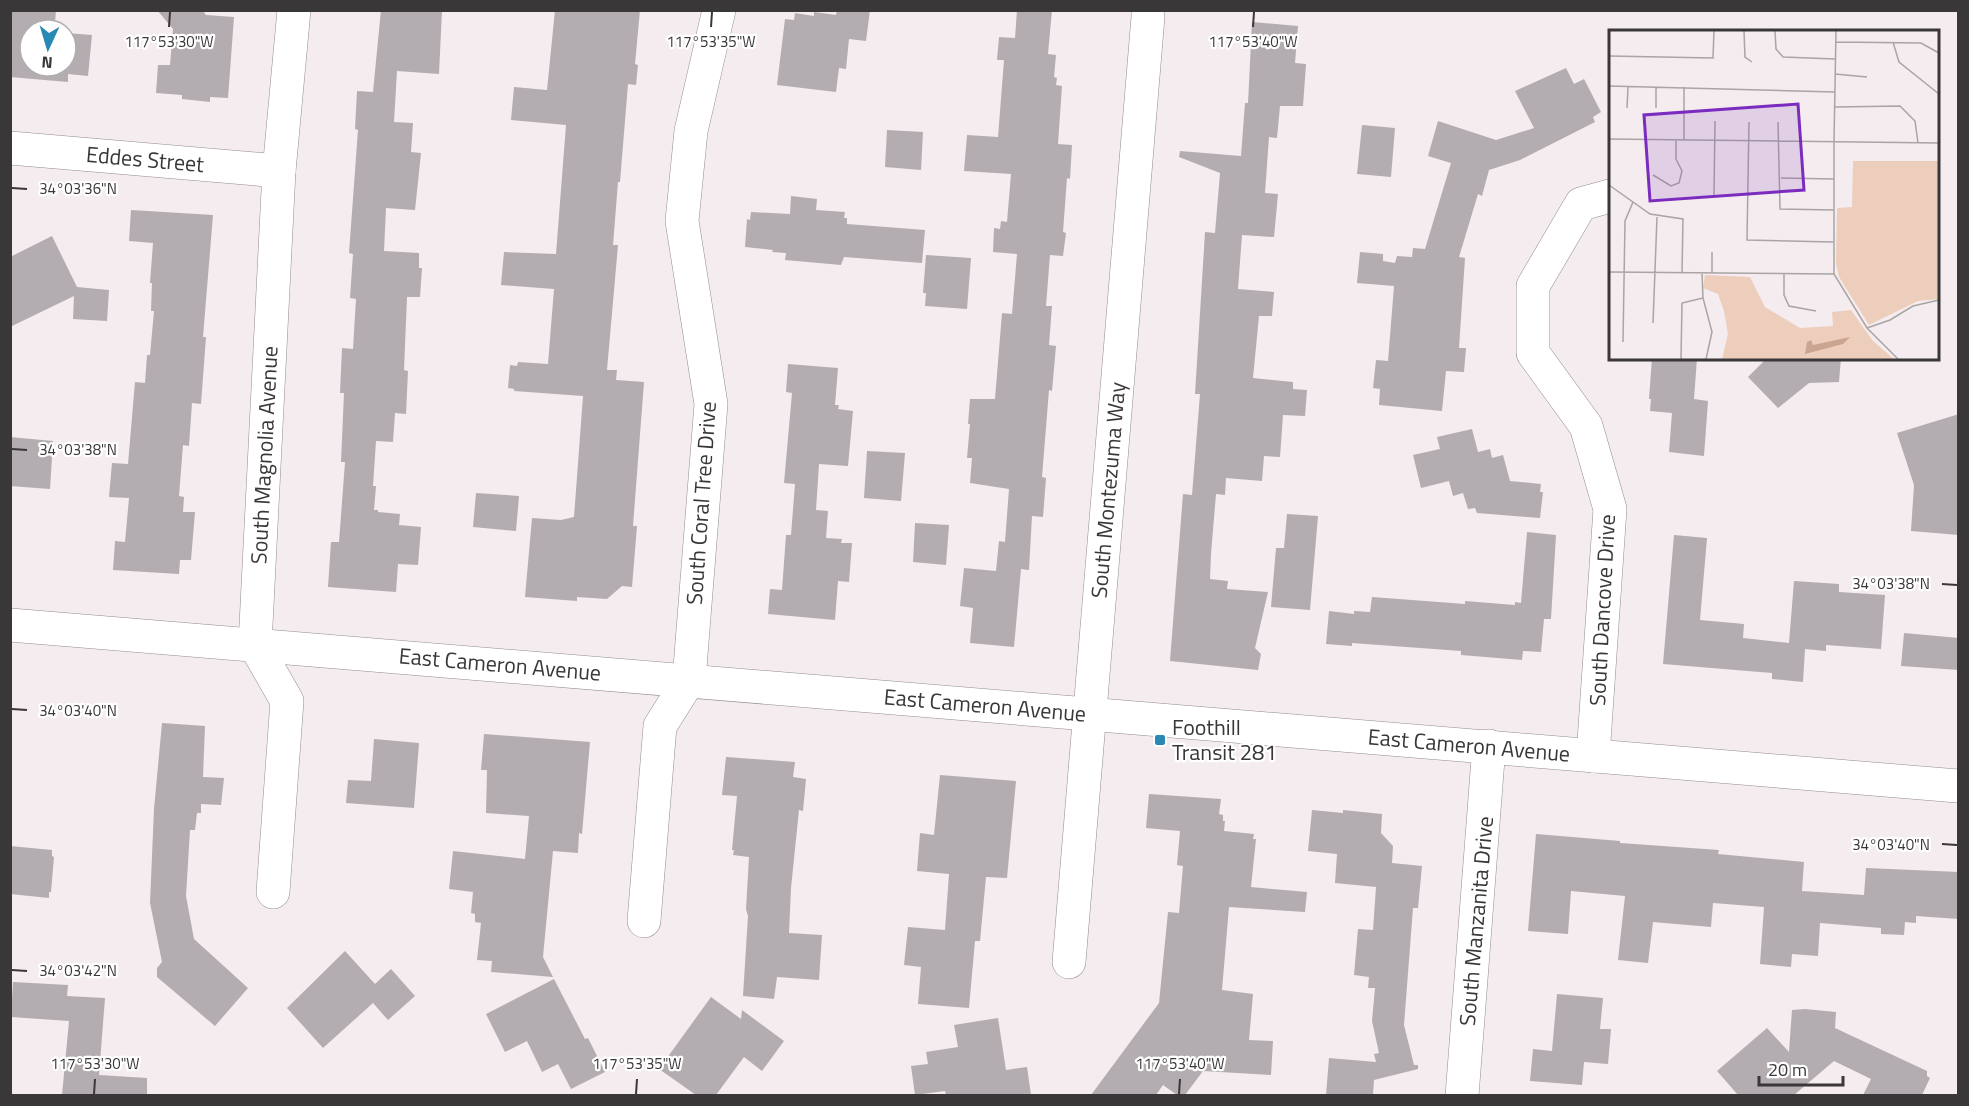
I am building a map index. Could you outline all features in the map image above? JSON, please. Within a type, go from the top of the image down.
[{"type":"street","name":"South Magnolia Avenue","points":[[255,645],[279,171],[294,10]]},
{"type":"street","name":"South Coral Tree Drive","points":[[644,921],[660,726],[688,680],[711,404],[682,221],[691,131],[719,10]]},
{"type":"street","name":"South Montezuma Way","points":[[1069,962],[1148,18]]},
{"type":"street","name":"Eddes Street","points":[[10,148],[279,171]]},
{"type":"street","name":"South Dancove Drive","points":[[1593,756],[1610,509],[1586,426],[1533,353],[1533,286],[1581,204],[1609,197]]},
{"type":"street","name":"East Cameron Avenue","points":[[10,625],[1959,786]]},
{"type":"street","points":[[255,645],[287,701],[273,892]]},
{"type":"street","name":"South Manzanita Drive","points":[[1462,1095],[1489,746]]},
{"type":"building","points":[[10,10],[56,10],[55,18],[18,18],[18,78],[10,77]]},
{"type":"building","points":[[157,10],[202,10],[206,15],[234,17],[228,98],[210,97],[210,102],[182,99],[182,95],[156,93],[158,65],[170,65],[173,29]]},
{"type":"building","points":[[381,10],[442,10],[439,74],[397,71],[394,122],[413,123],[411,152],[421,153],[415,210],[386,208],[384,251],[419,253],[419,268],[422,268],[420,297],[407,297],[404,370],[408,371],[406,414],[395,413],[393,442],[376,441],[374,510],[400,514],[399,525],[421,527],[418,565],[398,564],[396,592],[328,587],[331,542],[339,542],[345,462],[341,462],[344,393],[340,393],[342,348],[353,349],[356,299],[350,298],[353,254],[349,253],[358,130],[355,129],[357,91],[373,92]]},
{"type":"building","points":[[555,10],[640,10],[635,64],[638,65],[636,85],[628,84],[620,182],[618,182],[613,245],[618,245],[607,370],[617,370],[616,380],[644,382],[633,526],[637,526],[632,587],[622,586],[607,599],[577,597],[577,601],[525,597],[532,518],[561,520],[574,517],[583,396],[514,391],[508,388],[510,365],[517,366],[518,362],[548,364],[554,289],[501,285],[504,252],[556,254],[566,125],[511,120],[514,87],[547,90]]},
{"type":"building","points":[[837,10],[870,10],[866,41],[849,39],[846,69],[839,68],[836,92],[777,85],[785,19],[794,20],[795,13],[814,16],[814,12],[836,15]]},
{"type":"building","points":[[1017,10],[1052,10],[1048,54],[1056,55],[1054,77],[1057,78],[1056,85],[1062,86],[1058,144],[1072,145],[1070,179],[1067,178],[1063,232],[1066,233],[1063,256],[1050,255],[1046,306],[1052,306],[1049,345],[1056,346],[1052,391],[1049,390],[1042,477],[1046,478],[1043,517],[1032,516],[1029,570],[1021,569],[1014,647],[970,643],[973,608],[960,606],[964,568],[996,571],[999,541],[1005,542],[1009,489],[970,483],[972,458],[967,458],[970,399],[995,399],[1002,313],[1012,314],[1017,254],[993,252],[994,228],[1000,229],[1001,221],[1007,222],[1011,174],[964,171],[967,135],[998,137],[1004,60],[997,60],[999,37],[1015,38]]},
{"type":"building","points":[[1252,22],[1298,26],[1295,63],[1306,64],[1303,106],[1280,106],[1277,138],[1269,137],[1265,193],[1278,194],[1274,237],[1242,235],[1238,289],[1274,292],[1272,316],[1259,316],[1253,378],[1293,382],[1293,389],[1307,390],[1305,416],[1283,415],[1280,457],[1264,456],[1262,481],[1226,478],[1225,495],[1216,494],[1211,554],[1210,579],[1228,581],[1227,589],[1268,592],[1255,648],[1261,654],[1258,670],[1170,661],[1183,494],[1192,495],[1200,394],[1195,394],[1205,232],[1215,233],[1220,173],[1179,157],[1180,151],[1241,156],[1245,103],[1248,103]]},
{"type":"building","points":[[78,34],[92,35],[88,76],[78,75]]},
{"type":"building","points":[[1566,68],[1574,84],[1584,79],[1601,112],[1593,117],[1595,122],[1520,160],[1489,170],[1482,196],[1478,194],[1459,257],[1465,258],[1459,348],[1466,348],[1464,372],[1446,371],[1442,411],[1379,405],[1380,389],[1373,388],[1376,360],[1388,361],[1394,286],[1357,283],[1360,252],[1383,254],[1383,261],[1395,263],[1397,256],[1412,257],[1413,248],[1425,249],[1451,163],[1428,156],[1438,121],[1496,140],[1534,128],[1515,91]]},
{"type":"building","points":[[22,78],[68,78],[68,82]]},
{"type":"building","points":[[1362,125],[1395,128],[1391,177],[1357,174]]},
{"type":"building","points":[[887,130],[923,132],[921,170],[885,167]]},
{"type":"building","points":[[791,196],[817,199],[816,210],[845,212],[844,218],[847,218],[847,224],[925,230],[922,263],[844,257],[841,265],[785,260],[786,253],[745,247],[747,219],[750,220],[751,212],[790,214]]},
{"type":"building","points":[[131,210],[213,215],[203,337],[206,337],[201,404],[192,403],[189,446],[183,445],[179,496],[184,497],[183,512],[195,512],[191,560],[180,560],[179,574],[113,570],[115,541],[125,542],[129,498],[109,497],[112,463],[128,464],[135,382],[145,383],[154,311],[151,311],[152,283],[150,283],[153,243],[129,241]]},
{"type":"building","points":[[52,236],[77,287],[109,290],[107,321],[73,319],[74,296],[10,327],[10,257]]},
{"type":"building","points":[[926,255],[971,258],[967,309],[925,306],[926,293],[923,293]]},
{"type":"building","points":[[1652,360],[1697,360],[1694,399],[1708,401],[1704,456],[1669,452],[1672,413],[1650,411],[1651,399],[1649,399]]},
{"type":"building","points":[[1765,360],[1841,360],[1839,382],[1809,383],[1778,408],[1748,377]]},
{"type":"building","points":[[788,364],[838,368],[835,405],[839,405],[838,409],[853,411],[848,466],[819,464],[816,510],[828,511],[826,538],[842,539],[841,543],[852,543],[849,582],[838,581],[835,620],[768,614],[770,589],[782,590],[786,535],[791,535],[795,484],[784,483],[792,393],[786,392]]},
{"type":"building","points":[[1959,414],[1959,535],[1911,531],[1914,485],[1897,433]]},
{"type":"building","points":[[1472,429],[1478,452],[1490,449],[1492,458],[1503,455],[1510,481],[1541,484],[1540,492],[1543,492],[1540,518],[1477,513],[1475,508],[1468,509],[1463,493],[1453,496],[1449,481],[1421,488],[1413,455],[1440,449],[1437,437]]},
{"type":"building","points":[[10,437],[53,441],[50,489],[10,486]]},
{"type":"building","points":[[867,451],[905,453],[901,501],[864,498]]},
{"type":"building","points":[[476,493],[519,496],[516,531],[473,527]]},
{"type":"building","points":[[1287,514],[1318,516],[1310,610],[1271,607],[1276,548],[1284,548]]},
{"type":"building","points":[[915,523],[949,525],[946,565],[913,562]]},
{"type":"building","points":[[1527,532],[1556,535],[1551,619],[1544,619],[1541,652],[1523,651],[1522,660],[1461,655],[1461,651],[1352,643],[1352,646],[1326,644],[1329,611],[1354,614],[1354,611],[1370,612],[1372,597],[1465,604],[1465,601],[1515,605],[1515,602],[1521,603]]},
{"type":"building","points":[[1674,535],[1707,538],[1700,620],[1744,624],[1743,638],[1789,643],[1794,581],[1839,584],[1839,592],[1885,595],[1881,649],[1826,645],[1826,651],[1805,649],[1803,682],[1772,679],[1772,673],[1663,664]]},
{"type":"building","points":[[1904,633],[1959,638],[1959,670],[1901,666]]},
{"type":"building","points":[[162,723],[205,726],[203,777],[224,778],[221,805],[201,804],[201,813],[197,813],[195,830],[190,830],[186,896],[194,939],[248,988],[215,1026],[157,977],[157,968],[162,962],[150,903],[154,809]]},
{"type":"building","points":[[484,734],[590,742],[582,834],[579,833],[578,853],[553,851],[543,957],[553,977],[491,972],[492,961],[477,960],[481,923],[475,922],[475,914],[471,913],[473,892],[449,889],[453,851],[525,859],[529,816],[486,813],[487,770],[481,770]]},
{"type":"building","points":[[374,739],[419,743],[414,808],[346,803],[348,780],[371,781]]},
{"type":"building","points":[[726,757],[795,762],[793,777],[806,779],[803,811],[799,810],[789,933],[822,935],[819,980],[777,977],[774,999],[743,996],[749,857],[733,855],[737,796],[722,795]]},
{"type":"building","points":[[940,775],[1016,781],[1007,878],[986,877],[980,941],[975,941],[969,1008],[918,1004],[921,967],[904,965],[908,927],[945,930],[949,874],[917,871],[920,833],[934,835]]},
{"type":"building","points":[[1149,794],[1221,799],[1219,814],[1223,815],[1223,821],[1225,821],[1224,831],[1254,834],[1253,839],[1256,839],[1251,887],[1307,892],[1305,912],[1229,907],[1222,990],[1253,994],[1249,1040],[1273,1041],[1271,1075],[1203,1071],[1185,1095],[1177,1095],[1163,1085],[1156,1095],[1091,1095],[1159,1003],[1168,912],[1179,913],[1183,866],[1177,865],[1180,831],[1146,828]]},
{"type":"building","points":[[1312,810],[1382,814],[1381,833],[1393,846],[1392,863],[1422,866],[1418,908],[1413,908],[1404,1025],[1414,1065],[1418,1065],[1418,1069],[1374,1080],[1373,1095],[1326,1095],[1329,1058],[1376,1062],[1374,1054],[1379,1053],[1372,1021],[1375,988],[1368,988],[1369,977],[1354,975],[1358,929],[1373,930],[1376,887],[1335,883],[1337,854],[1308,851]]},
{"type":"building","points":[[1536,834],[1719,850],[1718,854],[1804,862],[1802,891],[1864,895],[1866,868],[1959,872],[1959,919],[1916,916],[1916,923],[1905,922],[1904,935],[1881,934],[1881,928],[1820,923],[1818,956],[1792,954],[1791,967],[1760,964],[1764,907],[1713,903],[1711,927],[1653,922],[1648,963],[1618,960],[1625,896],[1571,891],[1568,934],[1528,931]]},
{"type":"building","points":[[10,846],[52,850],[54,857],[49,898],[10,894]]},
{"type":"building","points":[[345,951],[375,984],[391,969],[415,996],[388,1020],[373,1003],[323,1048],[287,1008]]},
{"type":"building","points":[[554,979],[605,1072],[571,1089],[558,1064],[542,1072],[527,1041],[505,1052],[486,1014]]},
{"type":"building","points":[[13,982],[68,985],[67,996],[105,998],[99,1075],[147,1078],[147,1095],[62,1095],[69,1021],[11,1017]]},
{"type":"building","points":[[1557,994],[1603,998],[1600,1029],[1611,1029],[1608,1064],[1584,1062],[1582,1085],[1530,1081],[1533,1049],[1552,1051]]},
{"type":"building","points":[[711,997],[741,1019],[742,1010],[784,1041],[762,1071],[744,1057],[716,1095],[696,1095],[659,1069]]},
{"type":"building","points":[[1792,1010],[1836,1012],[1835,1028],[1927,1071],[1927,1076],[1930,1078],[1922,1095],[1863,1095],[1871,1079],[1834,1061],[1794,1095],[1738,1095],[1717,1071],[1767,1028],[1789,1052]]},
{"type":"building","points":[[998,1018],[1006,1070],[1027,1067],[1031,1095],[946,1095],[945,1091],[915,1095],[911,1066],[928,1064],[926,1052],[958,1047],[954,1025]]},
{"type":"place","name":"Foothill Transit 281","points":[[1160,740]]}]
